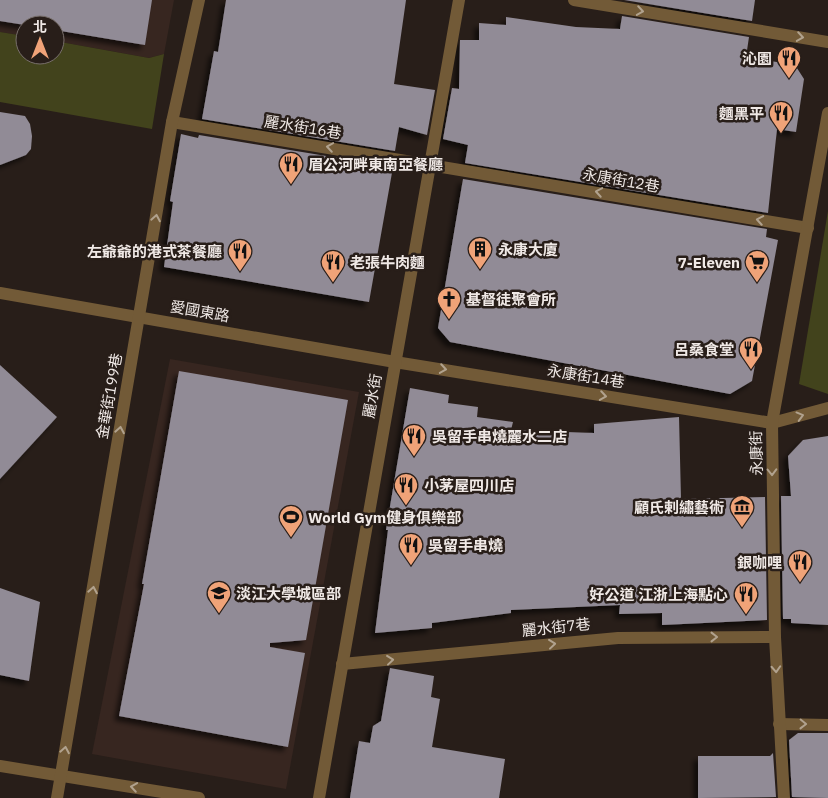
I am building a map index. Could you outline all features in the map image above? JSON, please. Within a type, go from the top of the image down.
[{"type":"street","name":"金華街199巷","points":[[57,798],[172,122],[199,0]]},
{"type":"street","name":"麗水街","points":[[319,798],[459,0]]},
{"type":"street","points":[[574,0],[828,42]]},
{"type":"street","name":"永康街","points":[[784,798],[775,637],[772,423],[828,113]]},
{"type":"street","name":"麗水街16巷","points":[[172,122],[430,163]]},
{"type":"street","name":"永康街12巷","points":[[430,163],[808,228]]},
{"type":"street","name":"愛國東路","points":[[0,293],[395,362]]},
{"type":"street","name":"永康街14巷","points":[[395,362],[772,423]]},
{"type":"street","points":[[772,423],[828,408]]},
{"type":"street","name":"麗水街7巷","points":[[342,664],[618,638],[775,637]]},
{"type":"street","points":[[779,724],[828,725]]},
{"type":"street","points":[[0,766],[200,798]]},
{"type":"shaded area","points":[[0,0],[174,0],[164,54],[149,58],[65,43],[65,15],[15,15],[15,34],[0,32]]},
{"type":"shaded area","points":[[0,32],[15,34],[15,65],[65,65],[65,43],[149,58],[164,54],[152,129],[0,102]]},
{"type":"shaded area","points":[[828,211],[828,394],[799,384]]},
{"type":"shaded area","name":"淡江大學城區部","points":[[170,359],[359,392],[286,789],[92,754]]},
{"type":"building","points":[[0,0],[152,0],[145,45],[65,32],[65,15],[15,15],[15,23],[0,21]]},
{"type":"building","points":[[226,0],[406,0],[394,84],[435,90],[427,135],[399,127],[395,151],[202,119],[214,51],[218,52]]},
{"type":"building","points":[[624,0],[755,0],[752,21]]},
{"type":"building","points":[[622,16],[749,37],[746,57],[795,65],[804,79],[796,132],[777,129],[768,213],[465,163],[468,145],[443,139],[452,88],[459,89],[460,40],[479,40],[479,23],[506,25],[506,17],[576,27],[620,29]]},
{"type":"building","points":[[0,112],[25,116],[30,124],[32,136],[31,149],[26,155],[0,165]]},
{"type":"building","points":[[181,134],[198,138],[199,135],[393,167],[369,302],[164,267],[173,202],[170,201]]},
{"type":"building","points":[[463,179],[767,229],[766,237],[778,240],[752,381],[730,394],[450,342],[438,328]]},
{"type":"building","points":[[0,365],[57,417],[0,479]]},
{"type":"building","name":"淡江大學城區部","points":[[179,371],[348,400],[306,640],[270,643],[270,647],[305,653],[288,747],[119,716],[144,584],[142,584]]},
{"type":"building","points":[[410,388],[449,395],[448,403],[478,407],[477,417],[513,422],[511,430],[594,433],[594,424],[679,417],[681,499],[765,497],[767,620],[662,625],[662,613],[619,614],[620,605],[511,610],[511,613],[432,623],[432,628],[375,633],[388,530],[386,530]]},
{"type":"building","points":[[828,436],[828,625],[791,623],[791,619],[783,619],[781,496],[791,496],[788,456],[803,440]]},
{"type":"building","points":[[0,588],[40,602],[29,681],[0,675]]},
{"type":"building","points":[[390,668],[434,676],[431,697],[440,699],[432,747],[505,759],[499,798],[350,798],[359,741],[370,743],[373,726],[381,721]]},
{"type":"building","points":[[798,733],[828,733],[828,798],[792,797],[789,740]]},
{"type":"building","points":[[773,753],[776,797],[698,798],[698,756],[770,756]]},
{"type":"place","name":"沁園","points":[[789,79]]},
{"type":"place","name":"麵黑平","points":[[781,134]]},
{"type":"place","name":"眉公河畔東南亞餐廳","points":[[291,185]]},
{"type":"place","name":"永康大廈","points":[[480,270]]},
{"type":"place","name":"左爺爺的港式茶餐廳","points":[[240,272]]},
{"type":"place","name":"老張牛肉麵","points":[[333,283]]},
{"type":"place","name":"7-Eleven","points":[[757,283]]},
{"type":"place","name":"基督徒聚會所","points":[[449,320]]},
{"type":"place","name":"呂桑食堂","points":[[751,370]]},
{"type":"place","name":"吳留手串燒麗水二店","points":[[414,457]]},
{"type":"place","name":"小茅屋四川店","points":[[406,506]]},
{"type":"place","name":"顧氏剌繡藝術","points":[[742,528]]},
{"type":"place","name":"World Gym健身俱樂部","points":[[291,538]]},
{"type":"place","name":"吳留手串燒","points":[[411,566]]},
{"type":"place","name":"銀咖哩","points":[[800,583]]},
{"type":"place","name":"淡江大學城區部","points":[[219,614]]},
{"type":"place","name":"好公道 江浙上海點心","points":[[746,615]]}]
